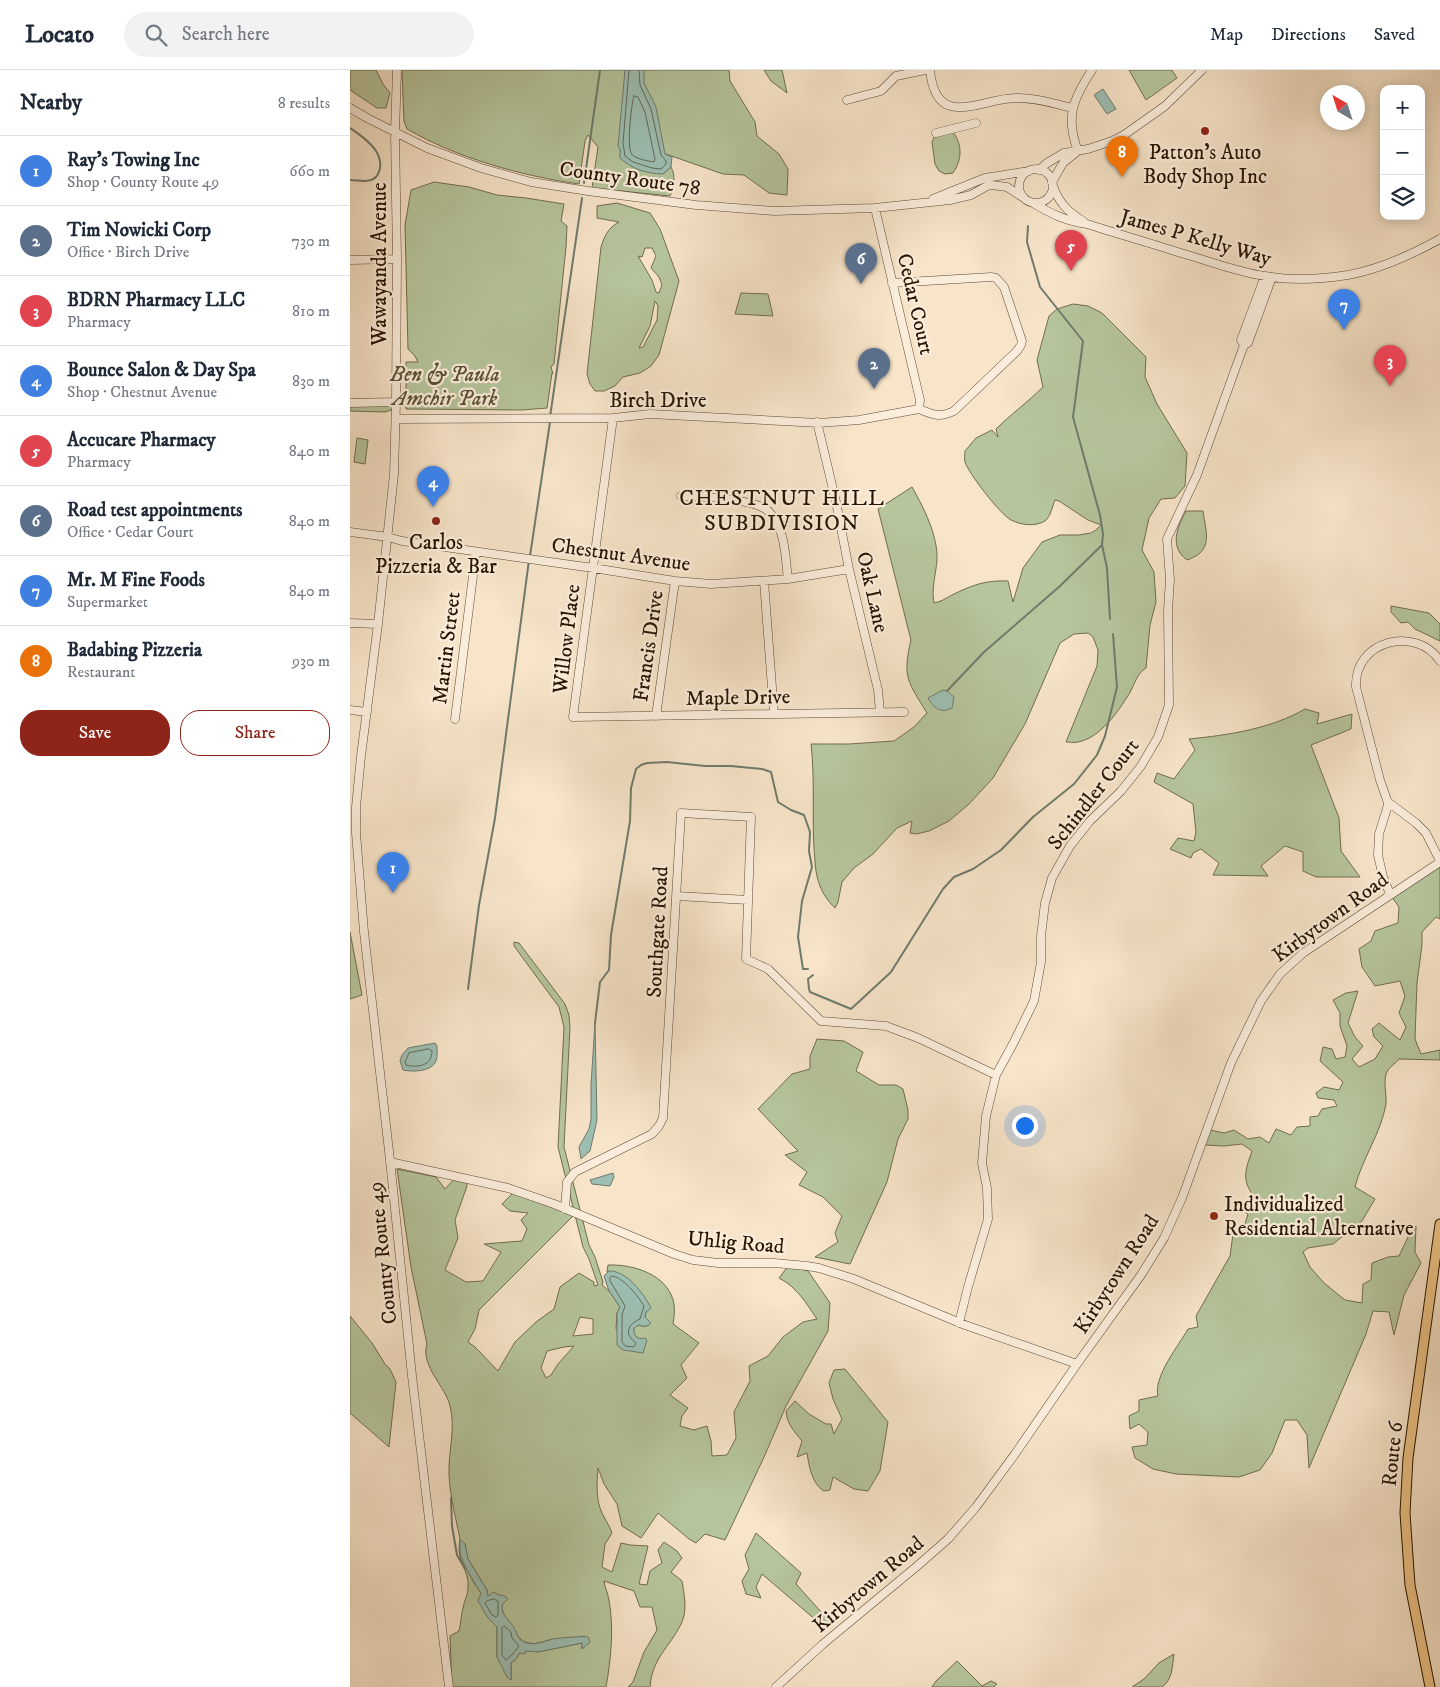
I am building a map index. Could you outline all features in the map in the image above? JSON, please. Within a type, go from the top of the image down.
[{"type":"main road","name":"Route 6","points":[[1430,1687],[1410,1585],[1405,1513],[1408,1458],[1440,1224]]},
{"type":"street","name":"Wawayanda Avenue","points":[[361,756],[378,624],[394,474],[396,419],[397,258],[395,132],[397,70]]},
{"type":"street","points":[[847,100],[880,91],[896,76],[925,70]]},
{"type":"street","points":[[930,70],[932,85],[938,96],[944,102],[956,108],[1004,99],[1027,97],[1073,108]]},
{"type":"street","points":[[1078,151],[1072,136],[1071,118],[1079,92],[1092,70]]},
{"type":"street","points":[[1039,170],[1064,153],[1112,141],[1145,121],[1174,98],[1202,70]]},
{"type":"street","name":"County Route 78","points":[[350,108],[427,148],[481,168],[531,182],[588,191],[696,205],[774,211],[875,208],[950,200],[964,197],[992,185],[1007,188],[1024,198]]},
{"type":"street","points":[[936,133],[976,123]]},
{"type":"street","points":[[1053,184],[1048,174],[1039,170],[1029,171],[1020,183],[1021,193],[1024,198],[1033,203],[1043,202],[1050,195],[1063,164],[1078,151]]},
{"type":"street","name":"County Route 78","points":[[921,202],[940,197],[985,178],[1029,171]]},
{"type":"street","name":"James P Kelly Way","points":[[1053,184],[1060,202],[1066,210],[1087,224]]},
{"type":"street","name":"James P Kelly Way","points":[[1033,203],[1068,221],[1087,224],[1234,269],[1269,277],[1318,278],[1349,275],[1408,256],[1440,239]]},
{"type":"street","name":"Cedar Court","points":[[875,208],[920,400],[919,409]]},
{"type":"street","points":[[350,260],[397,258]]},
{"type":"street","name":"Schindler Court","points":[[960,1323],[968,1287],[988,1219],[987,1188],[982,1163],[986,1116],[996,1075],[1034,1001],[1041,962],[1041,936],[1045,904],[1052,878],[1070,846],[1090,821],[1121,791],[1141,766],[1158,738],[1169,705],[1168,611],[1170,579],[1166,539],[1197,475],[1244,345],[1248,343],[1269,277]]},
{"type":"street","points":[[892,283],[996,278],[1004,287],[1022,341],[1017,351],[954,411],[944,416],[934,415],[919,409]]},
{"type":"street","points":[[350,403],[396,402]]},
{"type":"street","name":"Birch Drive","points":[[396,419],[613,418],[650,414],[817,422],[859,420],[919,409]]},
{"type":"street","name":"Willow Place","points":[[573,717],[613,418]]},
{"type":"street","name":"Oak Lane","points":[[817,422],[878,690],[880,712]]},
{"type":"street","points":[[681,496],[711,497],[757,505],[767,510],[775,520],[782,535],[788,578]]},
{"type":"street","name":"Chestnut Avenue","points":[[350,532],[675,581],[712,584],[764,581],[849,569]]},
{"type":"street","name":"Martin Street","points":[[455,719],[476,552]]},
{"type":"street","name":"Francis Drive","points":[[656,716],[675,581]]},
{"type":"street","points":[[764,581],[774,714]]},
{"type":"street","points":[[350,623],[378,624]]},
{"type":"street","points":[[1390,894],[1378,862],[1378,846],[1388,802],[1380,780],[1356,687],[1357,675],[1359,666],[1371,650],[1379,646],[1398,642],[1424,646],[1432,650],[1440,661]]},
{"type":"street","points":[[350,710],[366,712]]},
{"type":"street","name":"Maple Drive","points":[[573,717],[904,712]]},
{"type":"street","name":"County Route 49","points":[[361,756],[356,807],[358,864],[424,1482],[449,1687]]},
{"type":"street","points":[[1388,802],[1426,833],[1440,862]]},
{"type":"street","name":"Southgate Road","points":[[566,1209],[567,1182],[575,1172],[652,1134],[663,1118],[682,813],[750,817],[746,959],[768,969],[822,1020],[886,1026],[918,1038],[996,1075]]},
{"type":"street","name":"Kirbytown Road","points":[[776,1687],[843,1627],[929,1556],[958,1528],[990,1490],[1141,1275],[1167,1233],[1182,1198],[1231,1064],[1258,1007],[1273,983],[1287,966],[1302,953],[1440,862]]},
{"type":"street","points":[[677,896],[748,900]]},
{"type":"street","name":"Uhlig Road","points":[[390,1162],[508,1188],[693,1260],[774,1263],[819,1268],[854,1279],[960,1323],[1077,1364]]},
{"type":"green space","points":[[350,70],[376,70],[390,93],[386,108],[377,108],[350,90]]},
{"type":"green space","points":[[402,70],[729,70],[730,81],[755,122],[757,136],[779,154],[788,169],[787,195],[769,193],[744,175],[723,174],[660,152],[663,174],[671,167],[674,174],[670,196],[592,188],[598,147],[588,135],[585,141],[579,184],[513,171],[468,157],[407,129],[404,121]]},
{"type":"green space","points":[[764,70],[782,70],[787,93],[771,81]]},
{"type":"green space","points":[[1129,70],[1172,70],[1177,78],[1146,100]]},
{"type":"green space","points":[[937,131],[952,131],[958,141],[960,157],[953,173],[945,174],[939,171],[935,164],[932,142]]},
{"type":"green space","name":"Ben & Paula Amchir Park","points":[[434,182],[469,187],[497,195],[564,204],[561,221],[567,226],[566,247],[554,364],[551,367],[553,374],[547,408],[522,410],[406,409],[406,405],[385,412],[350,411],[350,405],[384,406],[406,397],[406,362],[418,362],[408,349],[405,225],[411,190]]},
{"type":"green space","points":[[617,203],[650,213],[660,229],[679,281],[659,355],[651,366],[640,373],[623,377],[615,386],[604,391],[595,391],[590,384],[587,374],[601,247],[607,232],[619,222],[597,218],[597,206]],"holes":[[[645,248],[652,248],[656,256],[651,268],[659,277],[662,285],[659,293],[656,292],[652,280],[638,256],[642,257]],[[655,301],[658,306],[657,320],[643,347],[639,348],[650,326]]]},
{"type":"green space","points":[[741,293],[768,294],[773,316],[735,314]]},
{"type":"green space","points":[[1073,304],[1088,306],[1102,313],[1146,357],[1145,377],[1157,404],[1187,453],[1185,486],[1175,498],[1161,499],[1149,518],[1142,550],[1154,572],[1156,602],[1150,625],[1146,668],[1138,676],[1119,709],[1101,730],[1086,740],[1066,742],[1097,666],[1098,650],[1093,637],[1088,633],[1074,634],[1060,643],[1025,724],[993,778],[969,804],[949,821],[929,831],[916,834],[910,833],[912,821],[897,828],[873,854],[854,868],[842,882],[835,908],[823,892],[816,872],[813,835],[811,744],[894,741],[914,727],[927,713],[908,679],[907,663],[911,640],[878,509],[912,487],[933,532],[937,551],[933,587],[934,603],[973,586],[986,582],[1000,581],[1008,581],[1013,602],[1023,568],[1042,542],[1060,535],[1091,533],[1101,525],[1088,520],[1055,500],[1049,517],[1041,523],[1028,525],[1011,520],[985,493],[965,461],[965,451],[976,438],[992,430],[998,437],[996,429],[1043,387],[1037,360],[1049,316],[1057,309]]},
{"type":"green space","points":[[357,438],[368,440],[365,464],[354,462]]},
{"type":"green space","points":[[1186,511],[1203,511],[1206,534],[1205,546],[1201,552],[1187,560],[1181,555],[1176,543],[1178,530]]},
{"type":"green space","points":[[1391,606],[1429,613],[1440,624],[1440,641],[1415,629],[1408,622],[1401,623],[1391,612]]},
{"type":"green space","points":[[1305,709],[1319,713],[1317,724],[1352,714],[1351,729],[1311,745],[1339,818],[1341,851],[1360,877],[1316,877],[1303,871],[1303,852],[1285,846],[1261,866],[1268,876],[1213,875],[1219,863],[1201,849],[1193,853],[1191,858],[1170,849],[1178,838],[1194,841],[1196,832],[1193,804],[1154,782],[1157,773],[1174,779],[1195,750],[1189,739],[1249,730],[1278,722]]},
{"type":"green space","points":[[1440,861],[1440,919],[1436,917],[1422,932],[1417,983],[1415,1039],[1421,1054],[1440,1050],[1440,1060],[1399,1059],[1388,1070],[1385,1078],[1386,1104],[1384,1115],[1355,1187],[1375,1199],[1362,1221],[1333,1244],[1308,1248],[1303,1252],[1310,1267],[1324,1283],[1345,1300],[1362,1303],[1363,1284],[1371,1280],[1372,1263],[1388,1257],[1399,1256],[1409,1235],[1416,1226],[1415,1252],[1421,1263],[1404,1295],[1394,1335],[1389,1312],[1373,1311],[1366,1334],[1309,1468],[1307,1435],[1297,1420],[1285,1420],[1272,1453],[1260,1470],[1239,1477],[1176,1474],[1153,1469],[1135,1458],[1132,1447],[1147,1445],[1148,1432],[1139,1424],[1130,1429],[1129,1416],[1139,1411],[1139,1400],[1158,1396],[1159,1380],[1168,1361],[1188,1329],[1198,1327],[1196,1316],[1230,1256],[1233,1234],[1243,1230],[1248,1214],[1237,1208],[1253,1195],[1246,1179],[1252,1151],[1242,1144],[1224,1146],[1205,1145],[1210,1130],[1224,1133],[1234,1130],[1248,1139],[1260,1137],[1269,1143],[1276,1129],[1291,1135],[1297,1127],[1310,1126],[1310,1117],[1318,1116],[1322,1109],[1337,1106],[1334,1100],[1318,1098],[1316,1093],[1324,1087],[1339,1090],[1343,1082],[1320,1061],[1323,1047],[1332,1049],[1336,1059],[1345,1057],[1347,1046],[1340,1026],[1340,1013],[1333,1000],[1346,993],[1358,991],[1348,1023],[1355,1037],[1363,1046],[1352,1059],[1359,1067],[1375,1059],[1383,1046],[1374,1037],[1372,1029],[1379,1023],[1400,1040],[1406,1027],[1399,1013],[1405,996],[1400,981],[1375,986],[1362,967],[1359,949],[1371,941],[1375,931],[1398,923],[1399,907],[1391,896]]},
{"type":"green space","points":[[350,932],[362,995],[350,999]]},
{"type":"green space","points":[[514,942],[519,943],[565,1004],[569,1015],[564,1147],[589,1245],[595,1257],[603,1282],[602,1285],[609,1291],[620,1307],[617,1313],[616,1329],[644,1350],[640,1339],[634,1334],[634,1327],[639,1325],[645,1326],[651,1323],[645,1317],[646,1312],[609,1271],[607,1272],[608,1265],[639,1269],[658,1279],[671,1294],[674,1304],[673,1324],[699,1343],[681,1365],[687,1378],[670,1395],[688,1408],[682,1416],[680,1426],[694,1430],[707,1426],[712,1456],[727,1455],[736,1438],[734,1412],[750,1381],[749,1366],[768,1356],[783,1337],[803,1322],[817,1319],[796,1291],[779,1278],[789,1265],[808,1271],[830,1303],[828,1331],[786,1406],[725,1540],[705,1534],[696,1543],[658,1513],[641,1538],[622,1526],[617,1504],[604,1484],[598,1468],[597,1488],[599,1503],[612,1533],[605,1544],[602,1567],[612,1572],[621,1543],[648,1546],[639,1584],[647,1585],[650,1571],[662,1563],[658,1550],[664,1542],[677,1551],[682,1558],[671,1572],[682,1581],[685,1602],[683,1619],[654,1668],[650,1687],[628,1687],[633,1682],[644,1652],[657,1630],[652,1607],[640,1607],[634,1591],[604,1581],[611,1611],[612,1633],[606,1687],[452,1687],[450,1636],[459,1631],[468,1591],[468,1582],[459,1554],[460,1539],[450,1483],[452,1415],[448,1399],[427,1360],[427,1344],[411,1267],[397,1169],[436,1177],[445,1189],[457,1176],[466,1178],[467,1186],[455,1220],[458,1238],[445,1270],[466,1282],[483,1281],[501,1252],[484,1244],[522,1241],[527,1229],[521,1220],[528,1213],[510,1211],[502,1204],[516,1190],[574,1215],[479,1310],[475,1329],[468,1342],[498,1371],[515,1342],[536,1322],[554,1309],[560,1287],[579,1273],[594,1282],[594,1286],[598,1285],[583,1247],[558,1147],[564,1027],[559,1007],[514,946]],"holes":[[[580,1317],[593,1319],[593,1334],[573,1336]],[[574,1346],[551,1375],[546,1378],[541,1368],[547,1351]],[[465,1544],[468,1559],[487,1590],[488,1596],[508,1599],[502,1605],[503,1611],[521,1640],[535,1643],[585,1636],[582,1648],[582,1643],[538,1652],[531,1650],[519,1653],[517,1658],[511,1663],[511,1680],[497,1657],[497,1627],[488,1618],[481,1593],[463,1561]]]},
{"type":"green space","points":[[817,1039],[844,1041],[863,1052],[856,1071],[879,1085],[896,1085],[903,1089],[908,1110],[908,1119],[898,1139],[887,1182],[850,1264],[815,1257],[838,1242],[835,1233],[842,1216],[823,1197],[799,1185],[807,1172],[785,1155],[798,1151],[758,1109],[792,1074],[810,1069],[810,1056]]},
{"type":"green space","points":[[350,1316],[372,1343],[390,1369],[396,1382],[389,1447],[350,1413]]},
{"type":"green space","points":[[845,1369],[888,1422],[880,1471],[868,1491],[854,1489],[833,1477],[830,1490],[824,1491],[820,1488],[812,1474],[807,1453],[797,1457],[802,1441],[791,1427],[786,1411],[795,1401],[809,1414],[826,1424],[831,1424],[834,1434],[842,1419],[833,1399],[829,1383],[834,1370]]},
{"type":"green space","points":[[756,1533],[801,1573],[796,1584],[831,1623],[824,1627],[762,1574],[756,1587],[761,1598],[746,1594],[742,1581],[749,1569],[745,1555]]},
{"type":"green space","points":[[1174,1654],[1170,1676],[1166,1684],[1162,1687],[1132,1687],[1144,1679],[1159,1663]]},
{"type":"green space","points":[[957,1661],[982,1686],[991,1681],[997,1684],[994,1687],[932,1687]]},
{"type":"water","points":[[625,70],[644,70],[644,83],[656,107],[665,154],[672,157],[671,167],[663,174],[640,170],[620,158],[618,146]]},
{"type":"water","points":[[1103,89],[1116,109],[1107,114],[1094,95]]},
{"type":"water","points":[[943,690],[954,697],[952,708],[948,710],[938,709],[928,698]]},
{"type":"water","points":[[595,1023],[597,1120],[590,1151],[581,1159],[579,1147],[589,1129],[591,1119]]},
{"type":"water","points":[[435,1043],[437,1046],[437,1057],[432,1066],[420,1071],[403,1070],[400,1061],[408,1048]]},
{"type":"water","points":[[613,1173],[614,1177],[610,1186],[592,1184],[590,1180]]},
{"type":"water","points":[[609,1271],[622,1274],[634,1284],[651,1308],[646,1312],[645,1317],[651,1323],[647,1326],[639,1325],[634,1328],[636,1337],[647,1340],[643,1353],[623,1350],[617,1345],[617,1313],[620,1307],[609,1291],[604,1276]]},
{"type":"water","points":[[460,1539],[465,1544],[468,1559],[487,1590],[488,1596],[494,1592],[508,1599],[502,1605],[503,1612],[520,1639],[532,1644],[571,1637],[588,1637],[590,1642],[582,1649],[582,1643],[538,1652],[526,1651],[525,1654],[519,1653],[517,1658],[511,1663],[511,1680],[507,1677],[497,1657],[497,1627],[488,1618],[478,1601],[481,1593],[463,1561],[460,1552]]},
{"type":"waterway","points":[[584,183],[600,70]]},
{"type":"waterway","points":[[350,128],[374,148],[380,160],[380,170],[371,180],[350,180]]},
{"type":"waterway","points":[[550,417],[582,198]]},
{"type":"waterway","points":[[1028,226],[1027,242],[1040,287],[1083,341],[1073,417],[1100,515],[1103,534],[1102,545],[1107,568],[1110,619]]},
{"type":"waterway","points":[[530,556],[550,422]]},
{"type":"waterway","points":[[947,691],[984,652],[1060,586],[1102,545]]},
{"type":"waterway","points":[[468,989],[479,905],[495,818],[529,560]]},
{"type":"waterway","points":[[813,975],[808,979],[810,992],[851,1009],[891,972],[943,889],[954,877],[973,869],[1001,850],[1033,817],[1074,784],[1097,755],[1105,736],[1117,687],[1113,634]]},
{"type":"waterway","points":[[595,1023],[600,982],[609,970],[611,935],[630,821],[631,788],[636,769],[647,763],[667,762],[705,766],[731,766],[762,769],[771,772],[778,802],[804,815],[810,832],[809,851],[812,867],[802,901],[798,937],[803,969],[808,969]]},
{"type":"waterway","points":[[451,1498],[452,1526],[457,1555],[465,1569]]},
{"type":"place","name":"Patton's Auto Body Shop Inc","points":[[1205,131]]},
{"type":"place","name":"Badabing Pizzeria","points":[[1122,177]]},
{"type":"place","name":"Accucare Pharmacy","points":[[1071,271]]},
{"type":"place","name":"Road test appointments","points":[[861,284]]},
{"type":"place","name":"Mr. M Fine Foods","points":[[1344,330]]},
{"type":"place","name":"BDRN Pharmacy LLC","points":[[1390,386]]},
{"type":"place","name":"Tim Nowicki Corp","points":[[874,389]]},
{"type":"place","name":"Bounce Salon & Day Spa","points":[[433,507]]},
{"type":"place","name":"Carlos Pizzeria & Bar","points":[[436,521]]},
{"type":"place","name":"Ray's Towing Inc","points":[[393,893]]},
{"type":"place","name":"Individualized Residential Alternative","points":[[1214,1216]]},
{"type":"district","name":"CHESTNUT HILL SUBDIVISION","points":[[782,510]]}]
